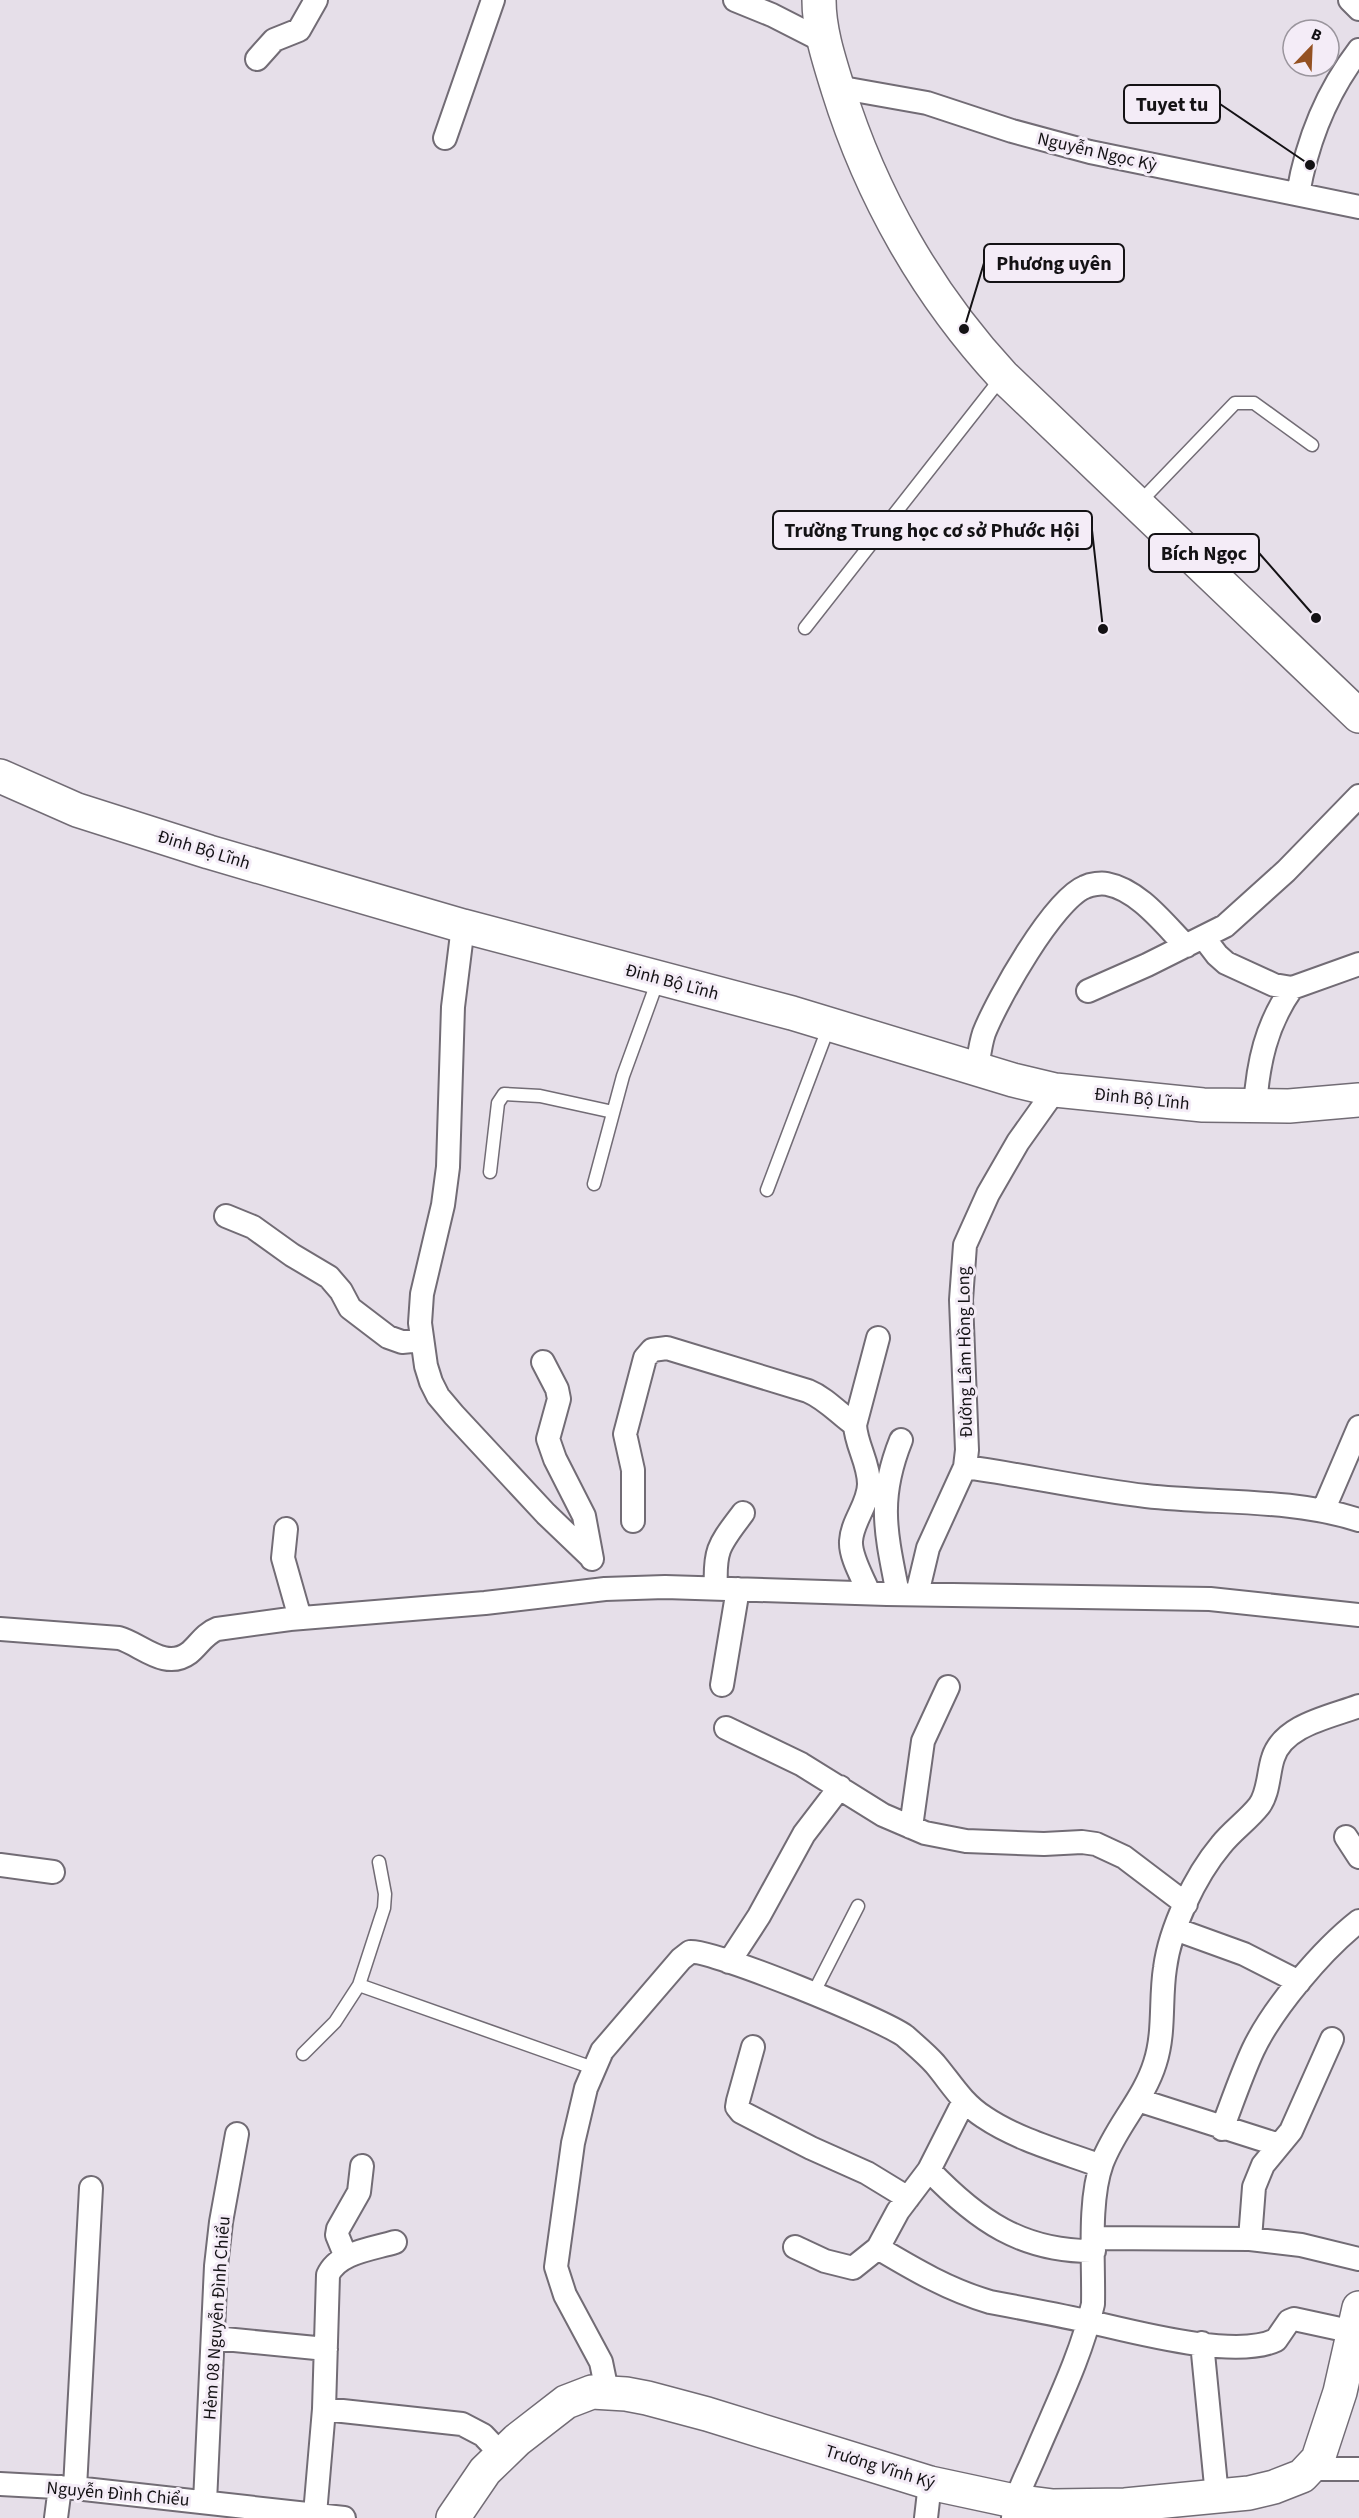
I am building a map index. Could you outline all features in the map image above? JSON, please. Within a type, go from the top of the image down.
[{"type":"main road","points":[[817,16],[837,87],[864,164],[903,238],[958,324],[1003,376],[1359,716]]},
{"type":"main road","name":"Đinh Bộ Lĩnh","points":[[0,776],[77,810],[117,824],[463,926],[829,1025],[977,1070],[1055,1090],[1203,1105],[1255,1107],[1359,1100]]},
{"type":"main road","points":[[1311,2469],[1328,2434],[1356,2320]]},
{"type":"main road","name":"Trương Vĩnh Ký","points":[[453,2518],[485,2471],[501,2454],[566,2402],[592,2392],[607,2391],[647,2398],[707,2414],[1014,2509],[1134,2505],[1218,2496],[1274,2487],[1292,2481],[1311,2469]]},
{"type":"street","points":[[257,59],[274,40],[298,30],[316,0]]},
{"type":"street","points":[[445,138],[493,0]]},
{"type":"street","points":[[735,0],[772,15],[817,16]]},
{"type":"street","points":[[1350,0],[1359,9]]},
{"type":"street","points":[[1298,194],[1304,159],[1316,124],[1356,58]]},
{"type":"street","name":"Nguyễn Ngọc Kỳ","points":[[837,87],[927,103],[1012,131],[1090,152],[1359,207]]},
{"type":"street","points":[[1088,990],[1225,926],[1248,908],[1359,796]]},
{"type":"street","points":[[977,1070],[985,1032],[1007,988],[1061,907],[1084,887],[1107,884],[1122,890],[1240,971],[1274,985],[1292,988],[1359,964]]},
{"type":"street","points":[[463,926],[453,1007],[447,1167],[443,1205],[422,1294],[422,1340],[430,1383],[438,1396],[546,1514],[591,1557]]},
{"type":"street","points":[[1255,1107],[1257,1076],[1265,1041],[1280,1005],[1292,988]]},
{"type":"street","name":"Đường Lâm Hồng Long","points":[[908,1594],[964,1467],[967,1420],[961,1300],[965,1245],[988,1194],[1018,1142],[1055,1090]]},
{"type":"street","points":[[226,1216],[253,1227],[291,1255],[329,1277],[341,1291],[350,1308],[388,1337],[402,1342],[422,1340]]},
{"type":"street","points":[[869,1593],[851,1545],[851,1538],[867,1496],[869,1484],[866,1460],[855,1425],[878,1338]]},
{"type":"street","points":[[633,1521],[633,1470],[625,1434],[645,1358],[652,1350],[667,1348],[808,1391],[826,1400],[838,1413],[855,1425]]},
{"type":"street","points":[[543,1362],[559,1399],[548,1439],[555,1459],[584,1516],[591,1557],[605,1588]]},
{"type":"street","points":[[1323,1511],[1359,1427]]},
{"type":"street","points":[[901,1440],[891,1466],[884,1513],[908,1594]]},
{"type":"street","points":[[964,1467],[1143,1496],[1191,1501],[1288,1505],[1359,1520]]},
{"type":"street","points":[[722,1685],[727,1589],[716,1553],[743,1513]]},
{"type":"street","points":[[286,1529],[283,1558],[300,1618]]},
{"type":"street","points":[[0,1629],[119,1638],[135,1644],[154,1656],[177,1659],[188,1653],[208,1632],[217,1629],[300,1618],[485,1603],[605,1588],[1210,1599],[1359,1615]]},
{"type":"street","points":[[911,1827],[923,1741],[948,1687]]},
{"type":"street","points":[[1014,2509],[1089,2322],[1093,2304],[1096,2194],[1101,2166],[1117,2131],[1149,2081],[1160,2045],[1165,1969],[1175,1929],[1186,1904],[1219,1847],[1260,1804],[1273,1757],[1282,1741],[1303,1727],[1359,1706]]},
{"type":"street","points":[[726,1728],[801,1764],[876,1810],[911,1827],[944,1838],[966,1841],[1096,1844],[1124,1857],[1186,1904]]},
{"type":"street","points":[[729,1962],[759,1916],[804,1834],[840,1787]]},
{"type":"street","points":[[1346,1838],[1359,1857]]},
{"type":"street","points":[[0,1865],[53,1872]]},
{"type":"street","points":[[1222,2128],[1253,2050],[1265,2028],[1299,1982],[1330,1946],[1359,1922]]},
{"type":"street","points":[[1175,1929],[1244,1954],[1299,1982]]},
{"type":"street","points":[[607,2391],[601,2362],[565,2295],[556,2266],[573,2143],[592,2068],[615,2035],[690,1952],[702,1952],[729,1962],[813,1994],[887,2026],[903,2035],[935,2065],[963,2101],[985,2118],[1002,2127],[1101,2166]]},
{"type":"street","points":[[1250,2239],[1254,2187],[1263,2165],[1291,2131],[1332,2039]]},
{"type":"street","points":[[753,2047],[738,2101],[737,2107],[741,2112],[867,2173],[908,2198]]},
{"type":"street","points":[[1138,2100],[1279,2145]]},
{"type":"street","points":[[795,2247],[825,2261],[853,2268],[878,2248],[891,2222],[928,2170],[963,2101]]},
{"type":"street","name":"Hẻm 08 Nguyễn Đình Chiểu","points":[[209,2508],[216,2266],[237,2134]]},
{"type":"street","points":[[345,2258],[337,2235],[338,2229],[359,2192],[362,2166]]},
{"type":"street","points":[[928,2170],[959,2201],[993,2225],[1021,2239],[1070,2252],[1094,2244],[1250,2239],[1301,2245],[1359,2259]]},
{"type":"street","points":[[56,2518],[67,2488],[91,2188]]},
{"type":"street","points":[[326,2516],[324,2409],[328,2275],[336,2263],[345,2258],[395,2242]]},
{"type":"street","points":[[878,2248],[908,2267],[963,2294],[990,2302],[1160,2338],[1256,2346],[1276,2340],[1288,2321],[1293,2319],[1356,2320]]},
{"type":"street","points":[[214,2338],[326,2349]]},
{"type":"street","points":[[1202,2343],[1218,2496]]},
{"type":"street","points":[[324,2409],[462,2424],[483,2435],[501,2454]]},
{"type":"street","name":"Trương Vĩnh Ký","points":[[1311,2469],[1359,2469]]},
{"type":"street","points":[[926,2518],[930,2483]]},
{"type":"street","name":"Nguyễn Đình Chiểu","points":[[0,2484],[67,2488],[209,2508],[326,2516]]},
{"type":"lane","points":[[805,628],[1003,376]]},
{"type":"lane","points":[[1137,505],[1234,403],[1254,403],[1312,445]]},
{"type":"lane","points":[[594,1184],[613,1112],[659,979]]},
{"type":"lane","points":[[767,1190],[829,1025]]},
{"type":"lane","points":[[490,1172],[498,1103],[504,1094],[540,1096],[613,1112]]},
{"type":"lane","points":[[303,2054],[335,2022],[359,1985],[384,1908],[385,1894],[379,1862]]},
{"type":"lane","points":[[813,1994],[858,1906]]},
{"type":"lane","points":[[359,1985],[592,2068]]},
{"type":"place","name":"Tuyet tu","points":[[1310,165]]},
{"type":"place","name":"Phương uyên","points":[[964,329]]},
{"type":"place","name":"Bích Ngọc","points":[[1316,618]]},
{"type":"place","name":"Trường Trung học cơ sở Phước Hội","points":[[1103,629]]}]
